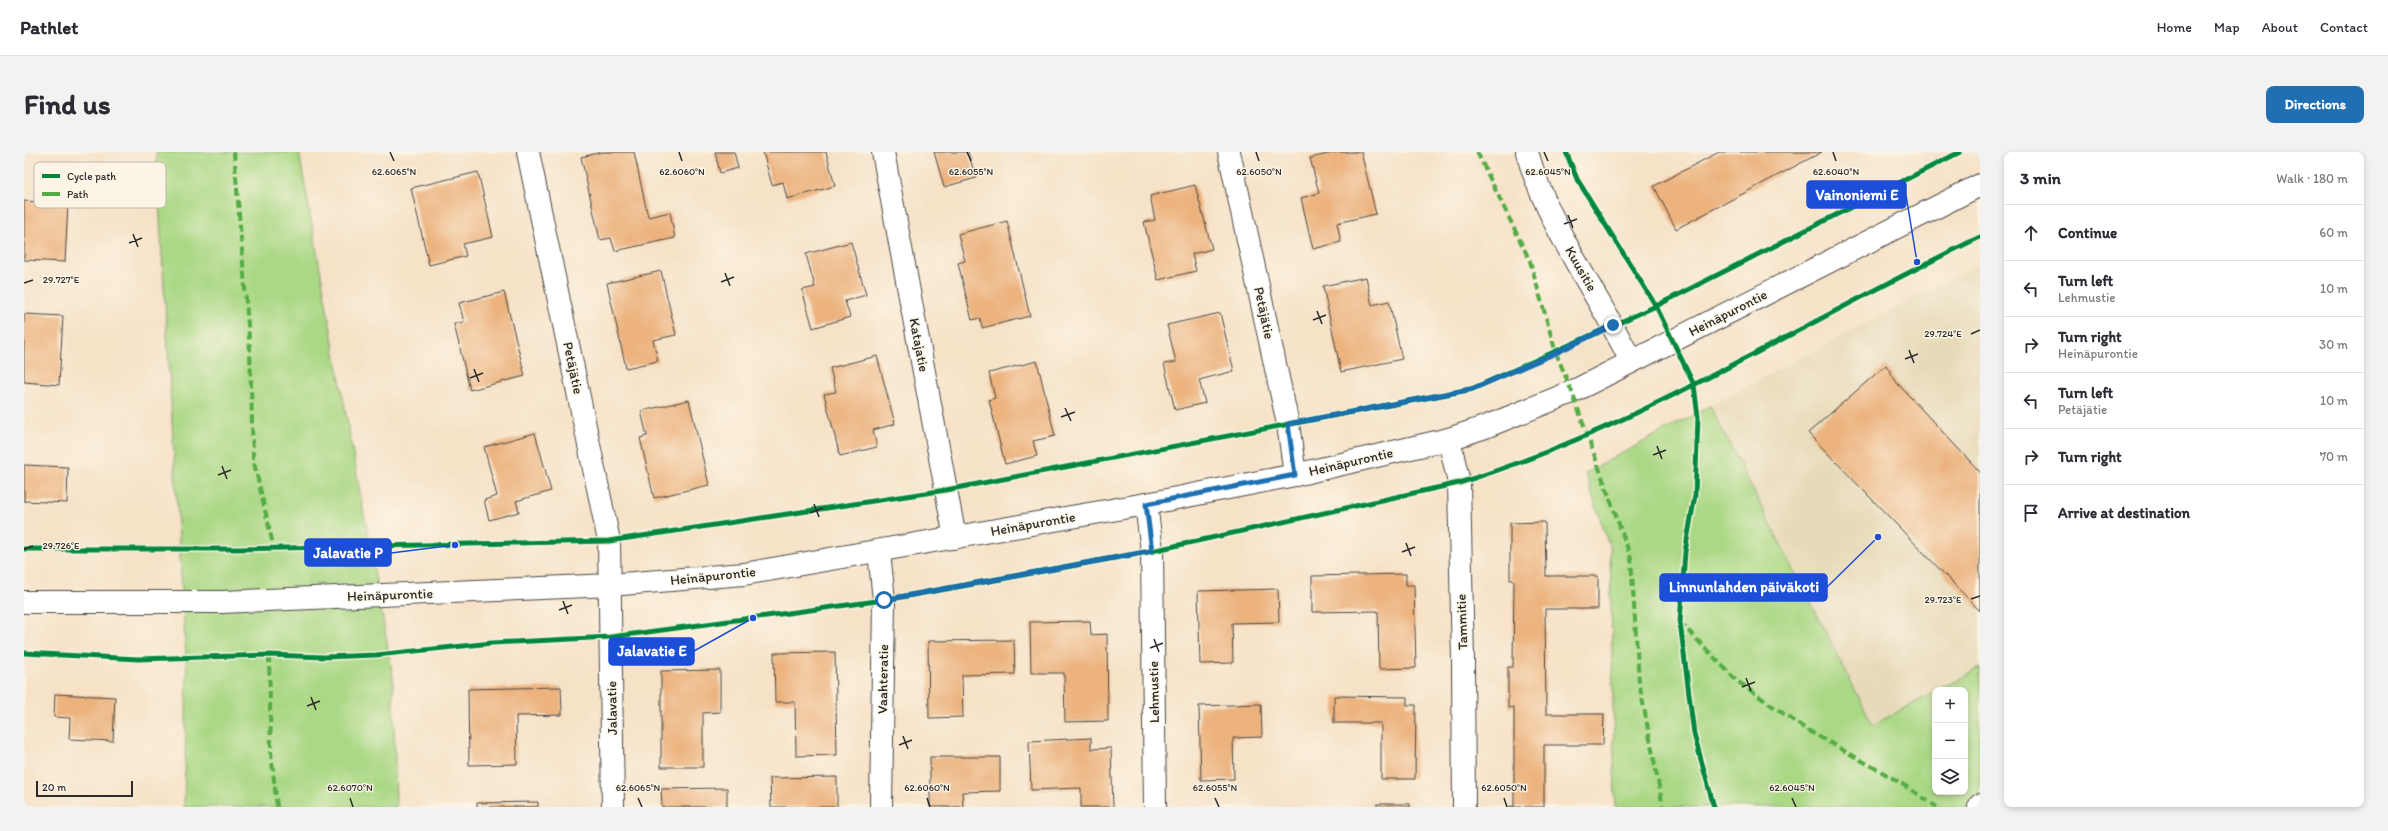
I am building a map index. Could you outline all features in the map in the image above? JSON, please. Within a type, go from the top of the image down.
[{"type":"street","name":"Petäjätie","points":[[528,152],[608,541],[610,585]]},
{"type":"street","name":"Katajatie","points":[[883,152],[955,538]]},
{"type":"street","name":"Petäjätie","points":[[1229,152],[1288,424],[1295,475]]},
{"type":"street","name":"Kuusitie","points":[[1527,152],[1533,174],[1562,237],[1613,325],[1631,361]]},
{"type":"street","name":"Heinäpurontie","points":[[24,602],[222,602],[610,585],[744,574],[879,552],[1146,504],[1295,475],[1449,439],[1485,427],[1572,392],[1980,186]]},
{"type":"street","name":"Tammitie","points":[[1449,439],[1459,483],[1464,661],[1464,807]]},
{"type":"street","name":"Lehmustie","points":[[1146,504],[1152,551],[1155,807]]},
{"type":"street","name":"Vaahteratie","points":[[879,552],[884,600],[881,807]]},
{"type":"street","name":"Jalavatie","points":[[610,585],[613,807]]},
{"type":"shaded area","points":[[1980,263],[1980,668],[1945,687],[1932,687],[1932,694],[1873,725],[1710,406]]},
{"type":"green space","points":[[156,152],[299,152],[393,676],[396,807],[184,807],[187,674],[159,208],[166,208],[166,162],[157,162]]},
{"type":"green space","points":[[1710,406],[1873,725],[1932,694],[1932,795],[1968,795],[1968,687],[1945,687],[1980,668],[1980,807],[1615,807],[1610,548],[1585,473]]},
{"type":"building","points":[[602,152],[634,152],[648,217],[670,212],[675,238],[615,251],[611,238],[600,240],[581,157]]},
{"type":"building","points":[[715,152],[734,152],[738,168],[720,173]]},
{"type":"building","points":[[763,152],[826,152],[835,186],[787,199],[783,182],[772,185]]},
{"type":"building","points":[[934,152],[968,152],[976,178],[944,187]]},
{"type":"building","points":[[1337,152],[1361,152],[1376,214],[1337,223],[1341,242],[1313,249],[1301,198],[1319,193],[1310,158]]},
{"type":"building","points":[[1719,152],[1822,152],[1676,229],[1654,186]]},
{"type":"building","points":[[478,172],[493,237],[463,244],[466,256],[429,265],[411,188]]},
{"type":"building","points":[[1195,185],[1212,249],[1192,254],[1196,271],[1158,280],[1144,222],[1155,220],[1150,196]]},
{"type":"building","points":[[24,201],[34,202],[34,208],[68,208],[65,262],[24,260]]},
{"type":"building","points":[[1007,221],[1030,316],[982,328],[980,318],[972,320],[958,263],[965,261],[958,234]]},
{"type":"building","points":[[851,242],[866,295],[845,301],[850,317],[813,328],[802,290],[815,287],[806,254]]},
{"type":"building","points":[[661,271],[676,335],[653,340],[658,361],[626,368],[607,283]]},
{"type":"building","points":[[1366,277],[1372,305],[1389,301],[1402,359],[1341,372],[1323,286]]},
{"type":"building","points":[[504,292],[525,376],[470,390],[454,324],[464,322],[459,303]]},
{"type":"building","points":[[1220,313],[1234,371],[1199,380],[1205,403],[1175,410],[1164,364],[1176,362],[1167,325]]},
{"type":"building","points":[[24,314],[63,316],[59,385],[24,382]]},
{"type":"building","points":[[877,356],[895,424],[873,430],[877,447],[840,456],[824,394],[836,392],[830,368]]},
{"type":"building","points":[[1037,361],[1055,436],[1033,441],[1037,456],[1005,464],[989,400],[995,398],[989,373]]},
{"type":"building","points":[[1886,365],[1897,383],[1980,472],[1980,611],[1808,433]]},
{"type":"building","points":[[689,400],[709,485],[654,498],[640,438],[647,436],[641,411]]},
{"type":"building","points":[[535,433],[551,491],[516,501],[519,512],[489,520],[484,500],[497,496],[484,447]]},
{"type":"building","points":[[24,465],[68,467],[67,503],[24,501]]},
{"type":"building","points":[[1545,522],[1546,576],[1598,576],[1598,609],[1545,609],[1546,714],[1604,714],[1603,745],[1544,745],[1544,807],[1508,807],[1514,806],[1514,707],[1508,708],[1508,667],[1513,667],[1514,580],[1510,580],[1510,523]]},
{"type":"building","points":[[1406,574],[1406,585],[1414,585],[1416,668],[1379,669],[1378,611],[1312,612],[1312,576]]},
{"type":"building","points":[[1278,589],[1279,622],[1232,623],[1233,663],[1200,664],[1198,591]]},
{"type":"building","points":[[1090,621],[1091,635],[1107,634],[1108,721],[1065,722],[1064,673],[1031,673],[1030,622]]},
{"type":"building","points":[[1014,640],[1015,674],[962,675],[963,717],[929,718],[928,641]]},
{"type":"building","points":[[835,652],[837,755],[796,756],[795,702],[775,702],[774,653]]},
{"type":"building","points":[[720,670],[720,712],[703,713],[703,767],[661,767],[661,671]]},
{"type":"building","points":[[561,687],[562,715],[516,716],[517,764],[469,765],[468,689]]},
{"type":"building","points":[[55,694],[115,697],[113,741],[69,739],[70,718],[54,717]]},
{"type":"building","points":[[1334,696],[1407,697],[1407,705],[1416,705],[1415,779],[1381,779],[1381,723],[1334,723]]},
{"type":"building","points":[[1261,704],[1262,737],[1233,738],[1234,779],[1201,780],[1199,706]]},
{"type":"building","points":[[1091,738],[1091,749],[1111,748],[1113,807],[1081,807],[1081,788],[1031,790],[1029,741]]},
{"type":"building","points":[[930,757],[1000,757],[1000,791],[962,792],[963,807],[930,807]]},
{"type":"building","points":[[837,777],[837,807],[771,807],[770,778]]},
{"type":"building","points":[[727,788],[727,807],[662,807],[661,789]]},
{"type":"building","points":[[538,802],[538,807],[477,807],[477,803]]},
{"type":"building","points":[[1377,804],[1410,804],[1410,807],[1377,807]]},
{"type":"marked path","points":[[234,152],[250,350],[253,458],[274,549]]},
{"type":"marked path","points":[[1477,152],[1530,261],[1556,353],[1572,392],[1631,558],[1639,682],[1663,807]]},
{"type":"marked path","points":[[1680,622],[1737,681],[1804,728],[1896,780],[1937,807]]},
{"type":"marked path","points":[[269,655],[271,753],[277,807]]},
{"type":"cycle path","points":[[1566,152],[1577,179],[1656,306],[1694,385],[1698,417],[1695,495],[1685,552],[1680,622],[1694,734],[1714,807]]},
{"type":"cycle path","points":[[24,549],[238,549],[609,541],[946,490],[1472,389],[1656,306],[1960,152]]},
{"type":"cycle path","points":[[24,653],[138,659],[269,655],[324,657],[376,655],[492,643],[611,637],[884,600],[1152,551],[1459,483],[1527,459],[1594,432],[1659,402],[1724,370],[1915,269],[1980,237]]},
{"type":"place","name":"Vainoniemi E","points":[[1917,262]]},
{"type":"place","name":"Linnunlahden päiväkoti","points":[[1878,537]]},
{"type":"place","name":"Jalavatie P","points":[[455,545]]},
{"type":"place","name":"Jalavatie E","points":[[753,618]]},
{"type":"route","points":[[884,600],[1152,551],[1146,504],[1295,475],[1288,424],[1472,389],[1556,353],[1613,325]]}]
